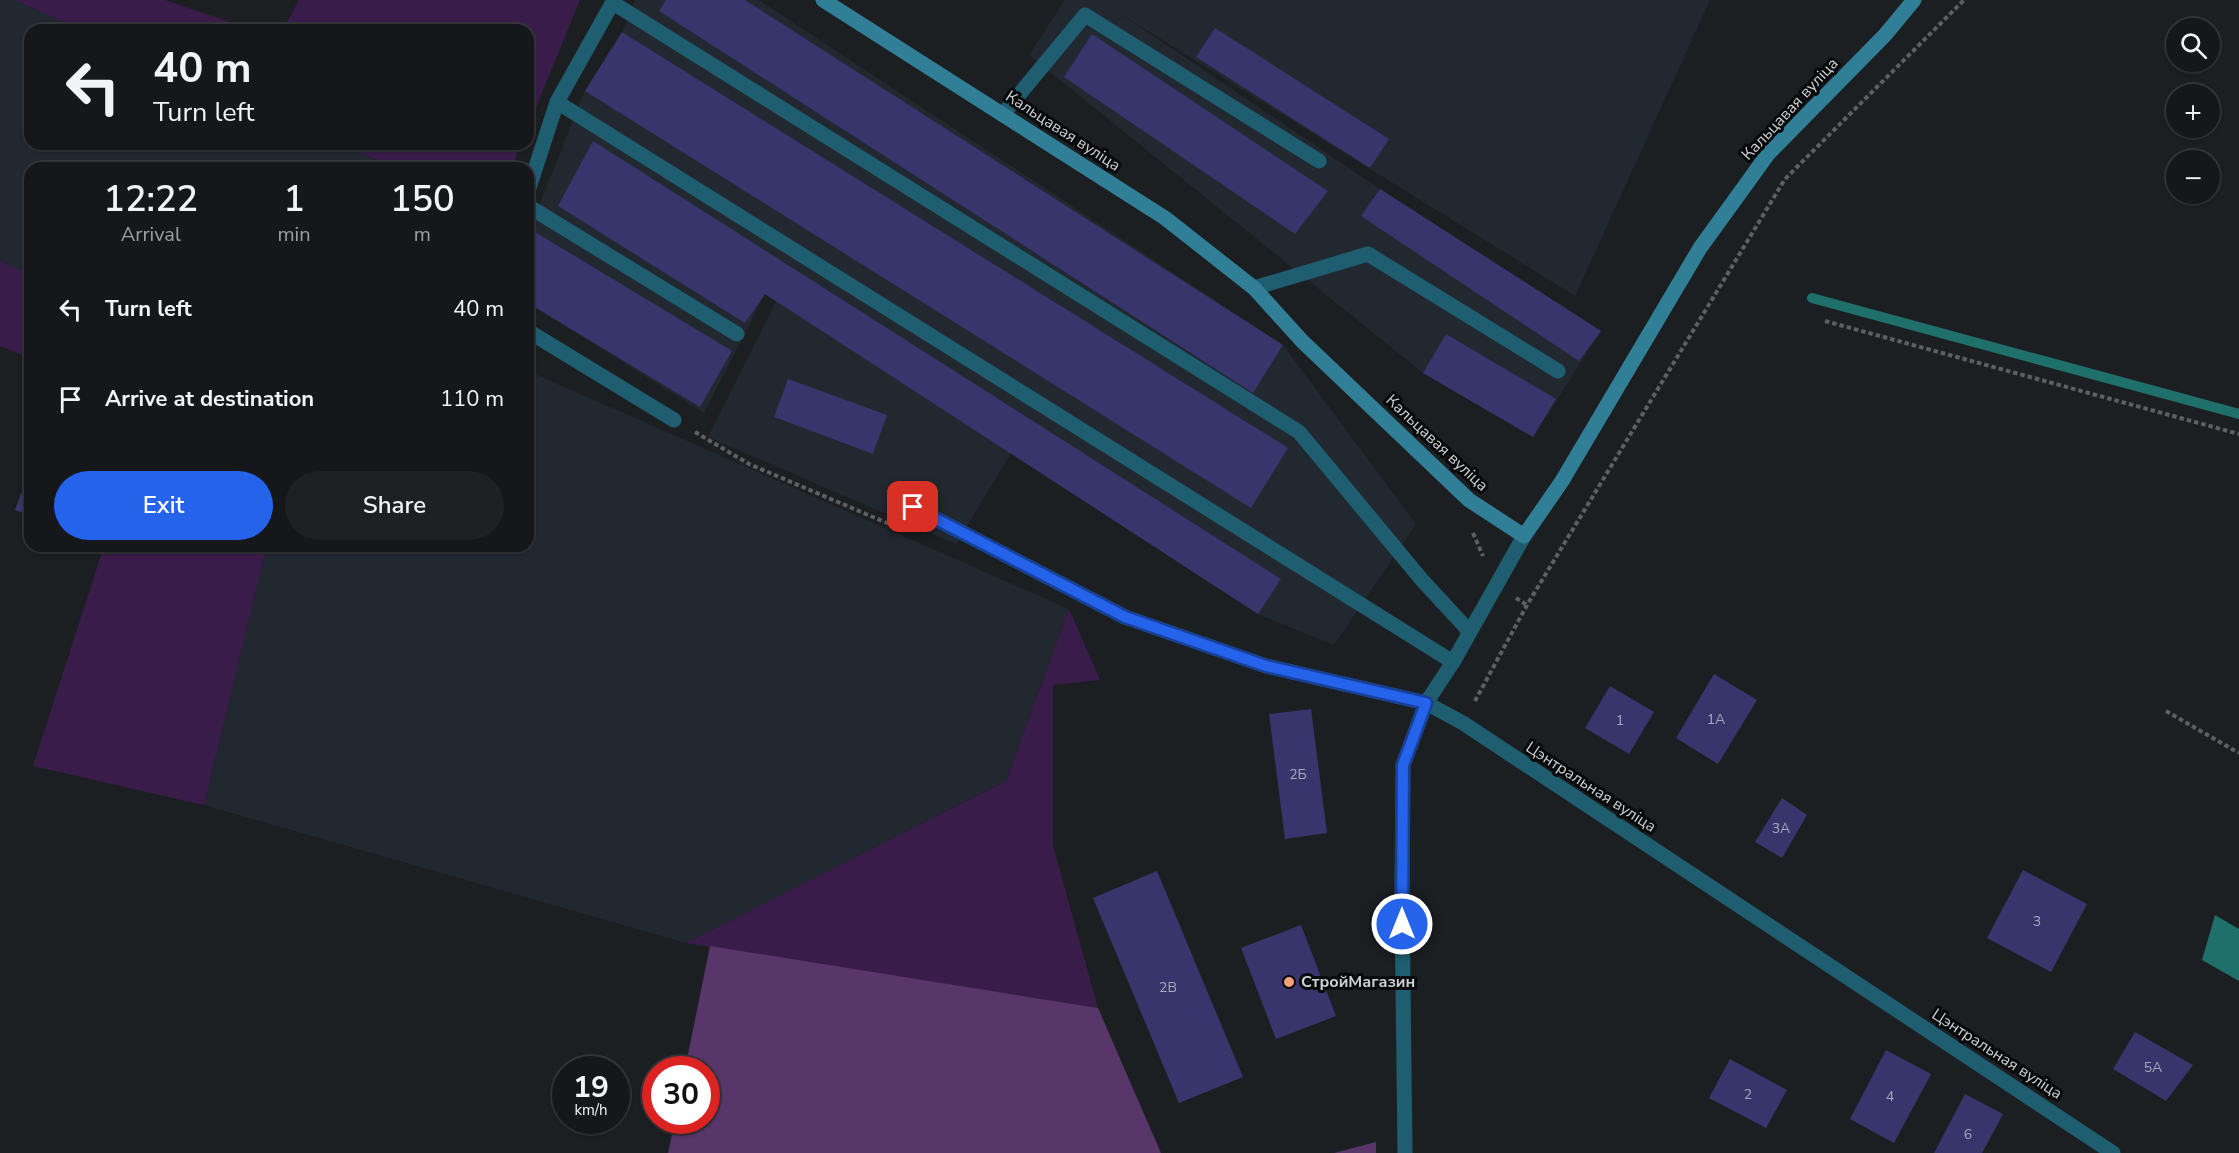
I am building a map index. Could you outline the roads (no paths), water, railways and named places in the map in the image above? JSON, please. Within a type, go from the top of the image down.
[{"type":"street","name":"Кальцавая вуліца","points":[[823,0],[1165,218],[1254,288],[1302,341],[1469,500],[1524,536],[1562,481],[1700,248],[1761,163],[1885,35],[1914,0]]},
{"type":"street","points":[[534,173],[557,102],[614,2],[1299,432],[1422,580],[1470,632]]},
{"type":"street","points":[[1003,114],[1085,15],[1319,161]]},
{"type":"street","points":[[557,102],[1453,662]]},
{"type":"street","points":[[534,210],[737,334]]},
{"type":"street","points":[[1254,288],[1368,254],[1558,370]]},
{"type":"street","points":[[534,335],[674,420]]},
{"type":"street","name":"Цэнтральная вуліца","points":[[913,507],[1125,617],[1266,666],[1426,703],[1463,723],[2114,1153]]},
{"type":"street","points":[[1405,1153],[1403,765],[1426,703],[1453,662],[1524,536]]},
{"type":"water","points":[[2215,915],[2239,929],[2239,981],[2202,960]]},
{"type":"waterway","points":[[1812,298],[2239,414]]},
{"type":"place","name":"СтройМагазин","points":[[1289,982]]}]
